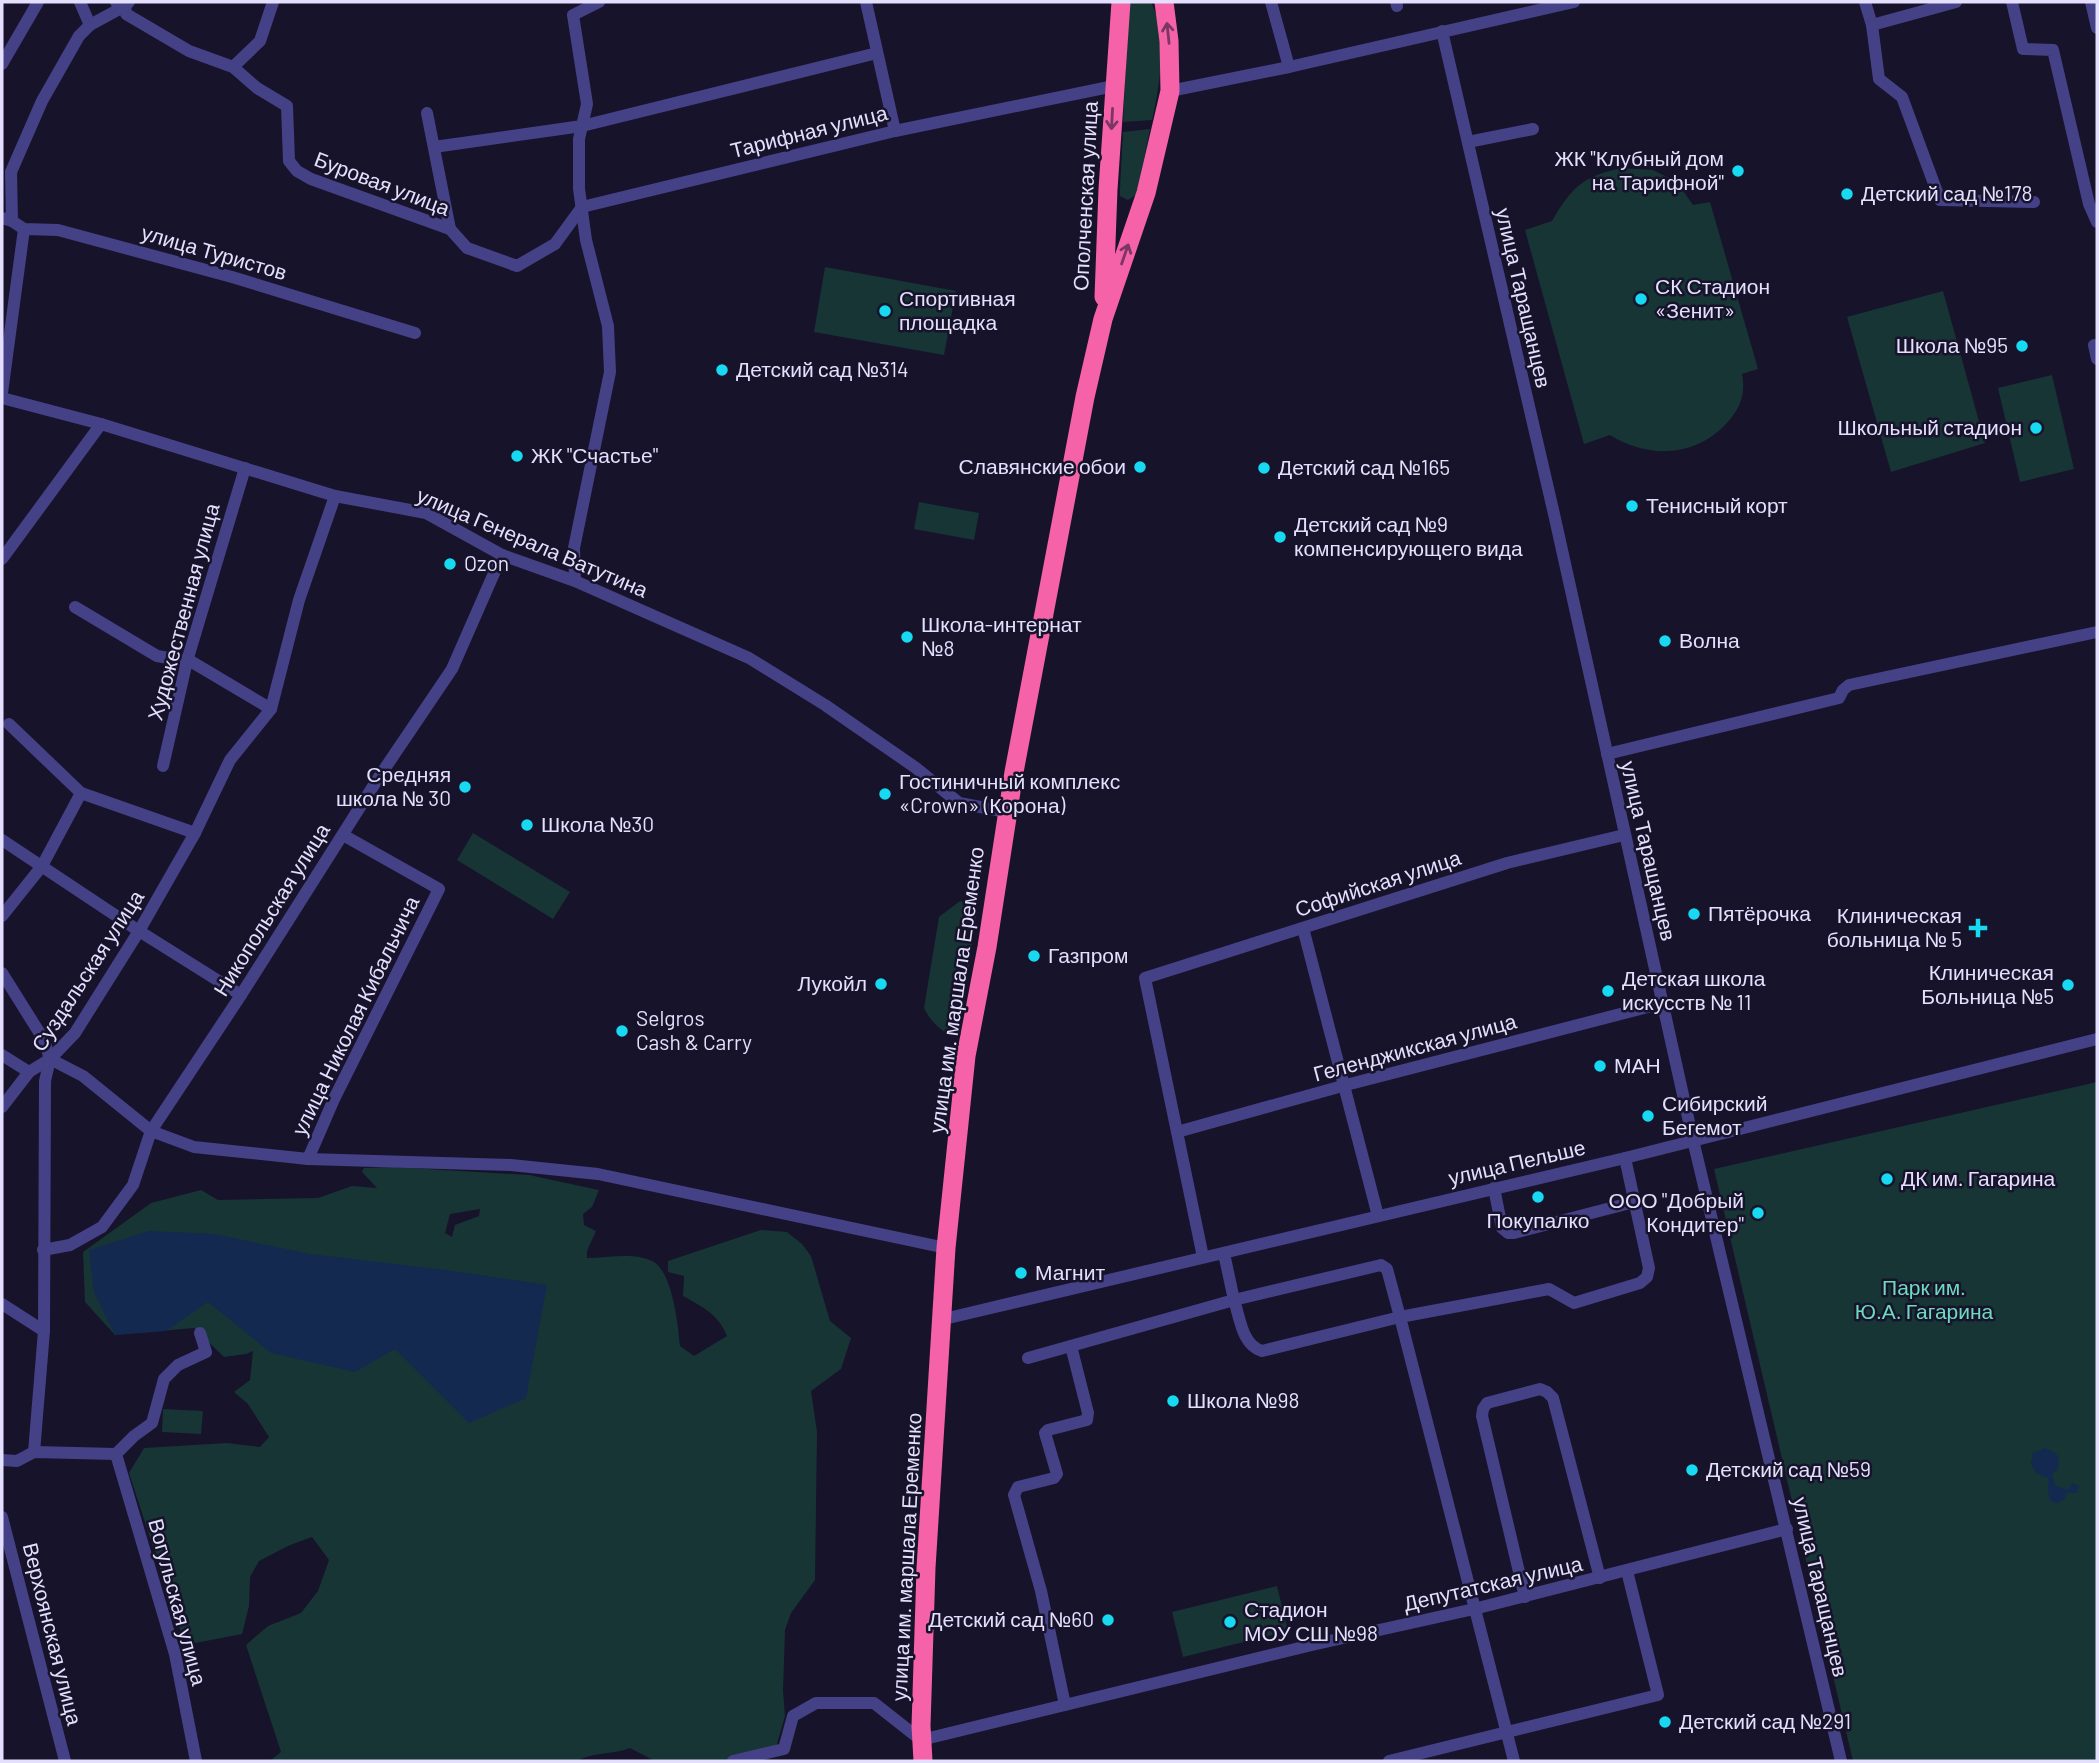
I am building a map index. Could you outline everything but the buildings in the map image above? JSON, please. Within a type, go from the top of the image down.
[{"type":"highway","name":"Ополченская улица","points":[[1103,318],[1108,189],[1121,2]]},
{"type":"highway","name":"Ополченская улица","points":[[1103,318],[1146,194],[1170,91],[1169,41],[1164,2]]},
{"type":"highway","points":[[1108,189],[1112,199],[1127,205],[1138,202],[1146,194]]},
{"type":"highway","name":"улица им. маршала Еременко","points":[[923,1761],[921,1740],[926,1568],[944,1319],[946,1248],[966,1056],[987,947],[1007,812],[1085,397],[1103,318]]},
{"type":"street","points":[[2,64],[38,2]]},
{"type":"street","points":[[80,2],[90,25]]},
{"type":"street","points":[[2,393],[24,229],[7,219],[6,170],[79,36],[90,25],[124,3],[126,14],[136,22],[189,51],[233,67],[260,41],[273,2]]},
{"type":"street","points":[[575,581],[574,548],[610,372],[608,326],[586,240],[579,189],[579,151],[587,104],[573,15],[599,2]]},
{"type":"street","points":[[866,2],[895,131]]},
{"type":"street","points":[[1271,2],[1289,67]]},
{"type":"street","points":[[1170,91],[1289,67],[1442,31],[1528,7],[1573,2]]},
{"type":"street","points":[[1865,2],[1872,25],[1879,79],[1902,97],[1940,200],[2034,202]]},
{"type":"street","points":[[1872,25],[1956,2]]},
{"type":"street","points":[[2012,2],[2023,49],[2053,50],[2089,204],[2097,222]]},
{"type":"street","points":[[2091,2],[2097,28]]},
{"type":"street","name":"улица Таращанцев","points":[[1442,31],[1554,514],[1693,1140],[1841,1761]]},
{"type":"street","points":[[434,147],[582,126],[877,53]]},
{"type":"street","name":"Буровая улица","points":[[233,67],[257,88],[287,106],[289,161],[297,171],[311,179],[450,229],[467,248],[517,266],[555,244],[582,207]]},
{"type":"street","name":"Тарифная улица","points":[[582,207],[895,131],[1114,86]]},
{"type":"street","points":[[427,113],[450,229]]},
{"type":"street","points":[[1468,142],[1533,129]]},
{"type":"street","name":"улица Туристов","points":[[24,229],[58,230],[232,277],[415,333]]},
{"type":"street","points":[[2094,345],[2097,359]]},
{"type":"street","name":"улица Генерала Ватутина","points":[[2,398],[101,424],[335,496],[426,513],[502,555],[575,581],[749,658],[825,705],[916,768],[959,803],[1007,812]]},
{"type":"street","points":[[2,559],[101,424]]},
{"type":"street","name":"Художественная улица","points":[[163,766],[187,661],[245,468]]},
{"type":"street","points":[[75,607],[157,656],[192,662],[271,709],[299,600],[335,496]]},
{"type":"street","name":"Никопольская улица","points":[[43,1250],[70,1245],[102,1227],[133,1185],[151,1132],[452,669],[502,555]]},
{"type":"street","points":[[1606,754],[1839,698],[1849,685],[2097,632]]},
{"type":"street","name":"Суздальская улица","points":[[34,1452],[44,1331],[46,1081],[50,1059],[75,1033],[139,931],[195,834],[230,760],[271,709]]},
{"type":"street","points":[[9,724],[81,793],[195,834]]},
{"type":"street","points":[[2,916],[42,866],[81,793]]},
{"type":"street","name":"улица Николая Кибальчича","points":[[308,1159],[334,1099],[439,889],[342,835]]},
{"type":"street","name":"Софийская улица","points":[[1177,1132],[1145,978],[1507,863],[1624,835]]},
{"type":"street","points":[[2,840],[241,995]]},
{"type":"street","points":[[1303,928],[1378,1216]]},
{"type":"street","points":[[2,973],[44,1040],[50,1059],[83,1076],[151,1132],[194,1147],[308,1159],[511,1165],[598,1174],[946,1248]]},
{"type":"street","name":"Геленджикская улица","points":[[1177,1132],[1663,1003]]},
{"type":"street","name":"улица Пельше","points":[[944,1319],[1625,1158],[2097,1039]]},
{"type":"street","points":[[2,1055],[29,1072]]},
{"type":"street","points":[[2,1107],[29,1072],[50,1059]]},
{"type":"street","points":[[1177,1132],[1203,1257]]},
{"type":"street","points":[[1221,1254],[1225,1258],[1234,1300],[1248,1342],[1254,1348],[1262,1350],[1399,1317],[1549,1289],[1574,1303],[1640,1283],[1647,1277],[1649,1268],[1625,1158]]},
{"type":"street","points":[[1494,1188],[1502,1228],[1508,1233],[1634,1202]]},
{"type":"street","points":[[1028,1358],[1234,1300],[1381,1265],[1387,1269],[1514,1761]]},
{"type":"street","points":[[2,1304],[44,1331]]},
{"type":"street","points":[[2,1460],[17,1461],[34,1452],[116,1454],[152,1423],[164,1379],[178,1365],[206,1352],[200,1333]]},
{"type":"street","points":[[1065,1705],[1041,1591],[1014,1495],[1018,1486],[1055,1478],[1057,1474],[1045,1433],[1087,1420],[1088,1413],[1071,1346]]},
{"type":"street","points":[[1525,1597],[1482,1416],[1483,1409],[1488,1404],[1540,1389],[1553,1398],[1600,1578]]},
{"type":"street","name":"Вогульская улица","points":[[116,1454],[175,1654],[196,1761]]},
{"type":"street","name":"Верхоянская улица","points":[[2,1517],[65,1761]]},
{"type":"street","name":"Депутатская улица","points":[[921,1740],[1316,1644],[1525,1597],[1787,1529]]},
{"type":"street","points":[[1389,1761],[1658,1695],[1627,1571]]},
{"type":"street","points":[[733,1761],[784,1749],[793,1716],[816,1703],[874,1703],[921,1740]]},
{"type":"green space","points":[[1129,2],[1151,2],[1159,30],[1160,76],[1152,120],[1123,122]]},
{"type":"green space","points":[[1150,129],[1137,194],[1128,200],[1120,196],[1123,132]]},
{"type":"green space","name":"СК Стадион «Зенит»","points":[[1621,168],[1653,170],[1677,182],[1693,205],[1710,202],[1758,369],[1742,374],[1741,401],[1726,424],[1714,435],[1686,448],[1655,451],[1625,443],[1610,435],[1584,444],[1525,230],[1552,221],[1579,185],[1597,175]]},
{"type":"green space","name":"Спортивная площадка","points":[[825,267],[956,291],[944,355],[814,332]]},
{"type":"green space","points":[[1943,291],[1985,443],[1891,472],[1847,317]]},
{"type":"green space","name":"Школьный стадион","points":[[2052,375],[2074,469],[2020,482],[1998,388]]},
{"type":"green space","points":[[919,502],[979,513],[974,540],[914,529]]},
{"type":"green space","points":[[473,833],[570,892],[553,919],[457,860]]},
{"type":"green space","points":[[960,901],[977,908],[960,1033],[956,1037],[937,1026],[924,1008],[939,917]]},
{"type":"green space","name":"Парк им. Ю.А. Гагарина","points":[[2097,1082],[2097,1761],[1853,1761],[1714,1169]]},
{"type":"green space","points":[[393,1167],[529,1175],[599,1190],[592,1207],[583,1214],[584,1225],[596,1231],[587,1251],[587,1258],[645,1258],[659,1267],[670,1287],[680,1346],[694,1356],[727,1336],[715,1317],[683,1296],[684,1276],[668,1272],[668,1261],[761,1230],[787,1232],[802,1244],[811,1256],[830,1321],[851,1338],[841,1369],[811,1391],[817,1432],[815,1580],[791,1613],[785,1630],[785,1716],[775,1751],[733,1761],[655,1761],[630,1748],[576,1761],[270,1761],[281,1752],[246,1645],[268,1626],[301,1613],[318,1591],[329,1560],[312,1537],[259,1561],[250,1577],[249,1606],[242,1634],[185,1645],[129,1473],[144,1448],[227,1443],[260,1447],[269,1437],[248,1404],[234,1392],[250,1380],[253,1351],[224,1357],[194,1328],[115,1335],[85,1302],[83,1252],[151,1203],[201,1190],[218,1200],[318,1198],[352,1186],[377,1188],[362,1172],[364,1168]],"holes":[[[480,1209],[479,1216],[455,1225],[452,1237],[445,1233],[450,1214]]]},
{"type":"green space","points":[[163,1409],[203,1411],[201,1434],[162,1432]]},
{"type":"green space","name":"Стадион МОУ СШ №98","points":[[1277,1586],[1288,1631],[1183,1657],[1172,1612]]},
{"type":"water","points":[[149,1231],[215,1234],[310,1254],[547,1285],[526,1398],[469,1423],[395,1349],[355,1372],[271,1353],[208,1302],[166,1331],[115,1335],[94,1292],[89,1250]]},
{"type":"water","points":[[2045,1448],[2059,1457],[2058,1468],[2052,1475],[2055,1485],[2066,1490],[2072,1483],[2079,1486],[2077,1493],[2067,1493],[2058,1503],[2049,1497],[2048,1478],[2036,1473],[2031,1463],[2033,1453]]},
{"type":"place","name":"ЖК \"Клубный дом на Тарифной\"","points":[[1738,171]]},
{"type":"place","name":"Детский сад №178","points":[[1847,194]]},
{"type":"place","name":"СК Стадион «Зенит»","points":[[1641,299]]},
{"type":"place","name":"Спортивная площадка","points":[[885,311]]},
{"type":"place","name":"Школа №95","points":[[2022,346]]},
{"type":"place","name":"Детский сад №314","points":[[722,370]]},
{"type":"place","name":"Школьный стадион","points":[[2036,428]]},
{"type":"place","name":"ЖК \"Счастье\"","points":[[517,456]]},
{"type":"place","name":"Славянские обои","points":[[1140,467]]},
{"type":"place","name":"Детский сад №165","points":[[1264,468]]},
{"type":"place","name":"Тенисный корт","points":[[1632,506]]},
{"type":"place","name":"Детский сад №9 компенсирующего вида","points":[[1280,537]]},
{"type":"place","name":"Ozon","points":[[450,564]]},
{"type":"place","name":"Школа-интернат №8","points":[[907,637]]},
{"type":"place","name":"Волна","points":[[1665,641]]},
{"type":"place","name":"Средняя школа № 30","points":[[465,787]]},
{"type":"place","name":"Гостиничный комплекс «Crown» (Корона)","points":[[885,794]]},
{"type":"place","name":"Школа №30","points":[[527,825]]},
{"type":"place","name":"Пятёрочка","points":[[1694,914]]},
{"type":"place","name":"Клиническая больница № 5","points":[[1978,928]]},
{"type":"place","name":"Газпром","points":[[1034,956]]},
{"type":"place","name":"Лукойл","points":[[881,984]]},
{"type":"place","name":"Клиническая Больница №5","points":[[2068,985]]},
{"type":"place","name":"Детская школа искусств № 11","points":[[1608,991]]},
{"type":"place","name":"Selgros Cash & Carry","points":[[622,1031]]},
{"type":"place","name":"МАН","points":[[1600,1066]]},
{"type":"place","name":"Сибирский Бегемот","points":[[1648,1116]]},
{"type":"place","name":"ДК им. Гагарина","points":[[1887,1179]]},
{"type":"place","name":"Покупалко","points":[[1538,1197]]},
{"type":"place","name":"ООО \"Добрый Кондитер\"","points":[[1758,1213]]},
{"type":"place","name":"Магнит","points":[[1021,1273]]},
{"type":"place","name":"Школа №98","points":[[1173,1401]]},
{"type":"place","name":"Детский сад №59","points":[[1692,1470]]},
{"type":"place","name":"Детский сад №60","points":[[1108,1620]]},
{"type":"place","name":"Стадион МОУ СШ №98","points":[[1230,1622]]},
{"type":"place","name":"Детский сад №291","points":[[1665,1722]]}]
